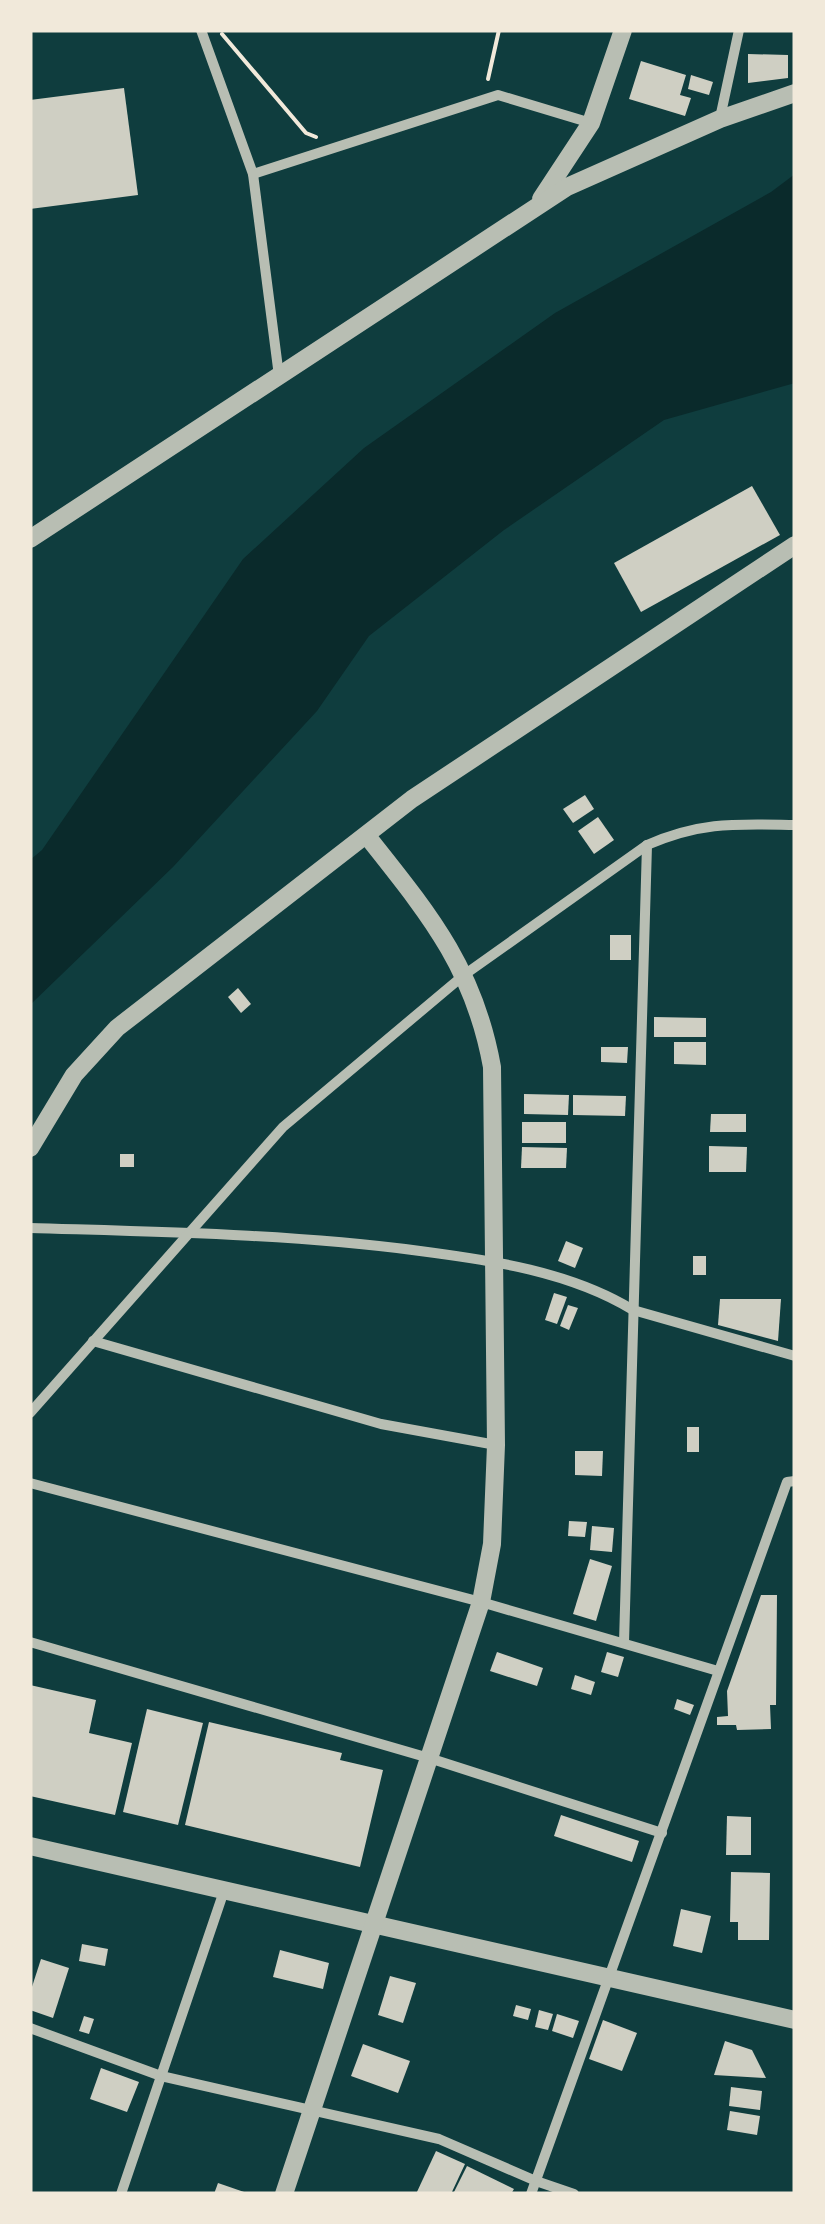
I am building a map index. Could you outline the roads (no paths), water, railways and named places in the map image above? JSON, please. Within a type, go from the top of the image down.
[{"type":"street","points":[[201,30],[254,174],[279,376]]},
{"type":"street","points":[[535,206],[592,123],[623,30]]},
{"type":"street","points":[[720,119],[739,30]]},
{"type":"street","points":[[30,539],[567,187],[720,119],[795,93]]},
{"type":"street","points":[[254,174],[498,95],[592,123]]},
{"type":"street","points":[[30,1148],[74,1075],[117,1028],[412,799],[795,545]]},
{"type":"street","points":[[30,1413],[283,1127],[464,975],[648,845],[679,831],[717,824],[795,825]]},
{"type":"street","points":[[284,2194],[481,1602],[492,1544],[496,1445],[492,1068],[486,1036],[464,975],[435,922],[366,836]]},
{"type":"street","points":[[624,1643],[648,845]]},
{"type":"street","points":[[30,1228],[338,1240],[494,1260],[581,1288],[632,1310],[795,1356]]},
{"type":"street","points":[[93,1342],[381,1424],[496,1445]]},
{"type":"street","points":[[531,2194],[787,1482],[795,1481]]},
{"type":"street","points":[[30,1483],[481,1602],[718,1671]]},
{"type":"street","points":[[30,1642],[428,1758],[662,1833]]},
{"type":"street","points":[[30,1846],[795,2020]]},
{"type":"street","points":[[122,2194],[224,1892]]},
{"type":"street","points":[[30,2028],[161,2076],[439,2139],[574,2194]]},
{"type":"water","points":[[795,174],[795,383],[664,420],[504,530],[369,636],[317,711],[173,867],[30,1005],[30,860],[42,850],[243,559],[364,448],[555,313],[771,192]]}]
